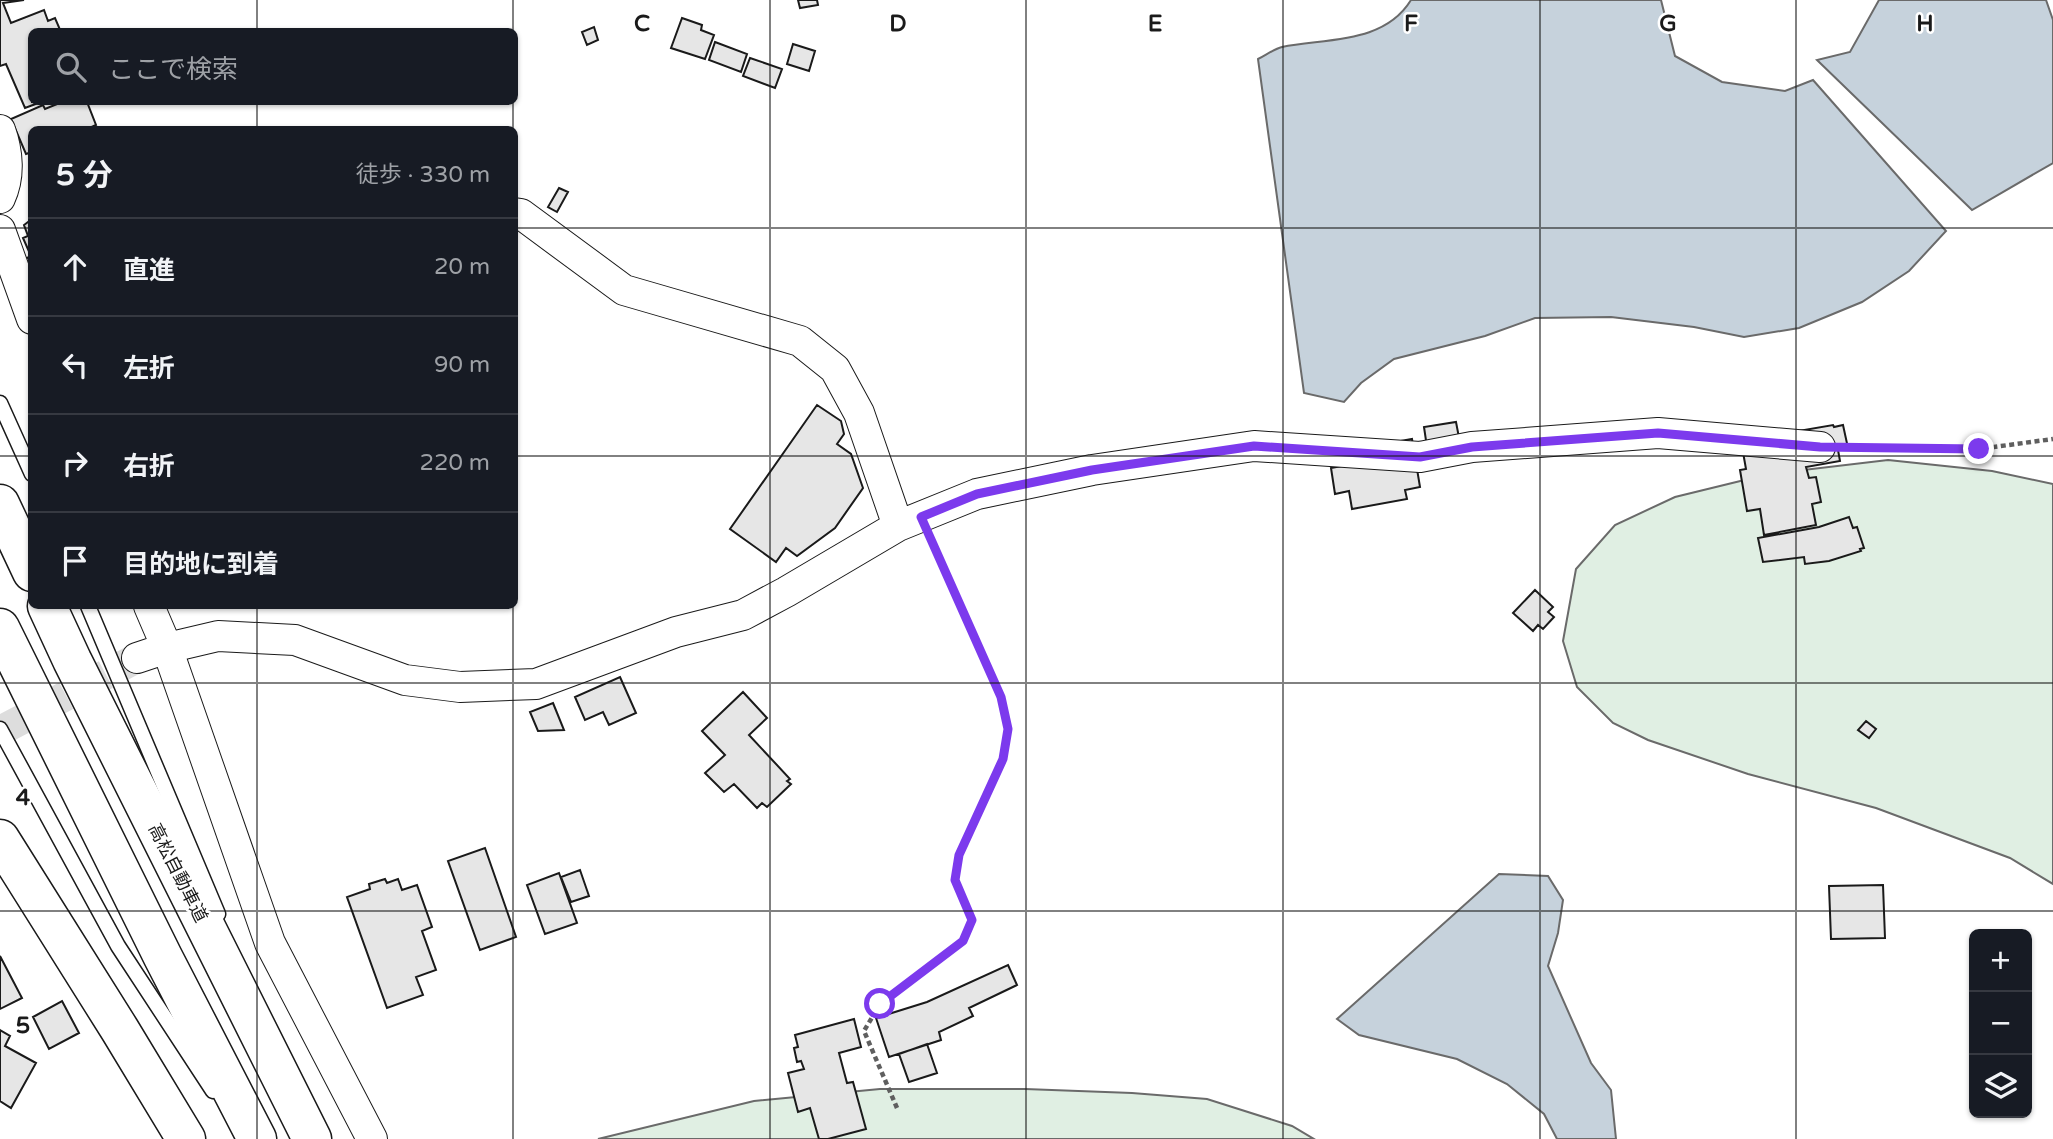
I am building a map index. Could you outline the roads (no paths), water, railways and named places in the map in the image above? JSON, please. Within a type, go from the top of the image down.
[{"type":"main road","points":[[0,504],[28,564]]},
{"type":"main road","name":"高松自動車道","points":[[48,609],[312,1139]]},
{"type":"main road","points":[[0,628],[163,957],[236,1120]]},
{"type":"main road","points":[[0,839],[186,1139]]},
{"type":"street","points":[[0,130],[6,145],[13,190]]},
{"type":"street","points":[[518,214],[624,290],[800,341],[835,369],[910,521]]},
{"type":"street","points":[[0,229],[28,308]]},
{"type":"street","points":[[137,658],[218,636],[295,640],[405,680],[460,687],[536,684],[676,632],[743,615],[910,521],[977,494],[1092,470],[1254,446],[1420,457],[1472,447],[1658,433],[1820,447]]},
{"type":"street","points":[[150,609],[167,648],[271,943],[372,1139]]},
{"type":"lane","points":[[0,403],[28,465]]},
{"type":"lane","points":[[89,609],[224,928],[277,1069]]},
{"type":"lane","points":[[0,729],[118,946],[236,1120],[244,1139]]},
{"type":"tunnel","points":[[0,731],[137,658]]}]
